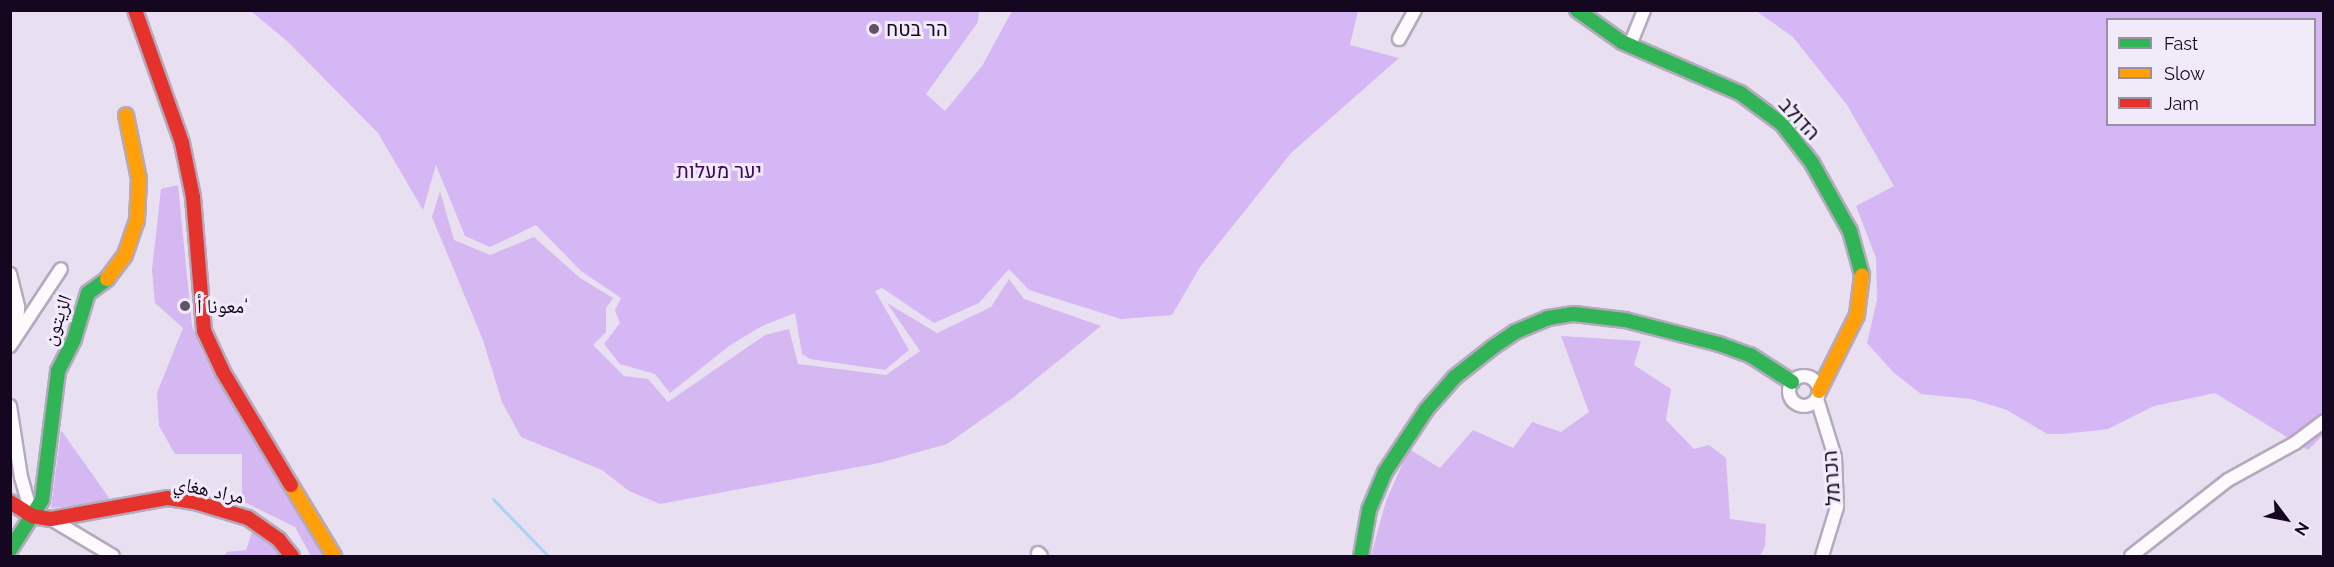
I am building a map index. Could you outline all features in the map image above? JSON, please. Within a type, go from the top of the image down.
[{"type":"street","points":[[135,10],[182,143],[193,197],[204,331],[223,372],[334,556]]},
{"type":"street","points":[[1399,39],[1415,10]]},
{"type":"street","name":"הדולב","points":[[1577,10],[1603,32],[1740,93],[1782,124],[1812,163],[1850,231],[1862,275],[1857,315],[1818,395]]},
{"type":"street","points":[[1630,45],[1644,10]]},
{"type":"street","name":"الزيتون","points":[[10,550],[42,500],[58,371],[74,339],[88,293],[113,274],[125,255],[137,221],[139,179],[126,115]]},
{"type":"street","points":[[10,346],[61,269]]},
{"type":"street","points":[[10,274],[18,307],[17,334]]},
{"type":"street","points":[[1361,556],[1369,510],[1385,472],[1426,410],[1455,377],[1493,347],[1515,332],[1548,318],[1574,314],[1626,320],[1719,344],[1750,355],[1798,380],[1814,380],[1818,395],[1804,406],[1794,402],[1789,392],[1798,380]]},
{"type":"street","name":"הדולב","points":[[1798,380],[1822,369],[1839,350]]},
{"type":"street","name":"הכרמל","points":[[1818,395],[1835,457],[1837,507],[1821,556]]},
{"type":"street","points":[[10,406],[21,477],[32,516]]},
{"type":"street","points":[[2131,556],[2228,480],[2295,443],[2324,421]]},
{"type":"street","name":"مراد هغاي","points":[[32,516],[51,519],[168,498],[248,518],[279,540],[292,556]]},
{"type":"street","points":[[10,502],[32,516]]},
{"type":"street","points":[[51,519],[113,556]]},
{"type":"shaded area","points":[[178,185],[192,326],[204,355],[329,556],[311,556],[295,527],[242,501],[242,454],[175,454],[159,426],[157,393],[183,328],[155,303],[152,270],[161,189]]},
{"type":"shaded area","points":[[440,191],[454,240],[490,255],[534,237],[580,278],[613,298],[606,308],[606,332],[593,345],[624,376],[648,379],[668,402],[765,335],[789,329],[798,364],[886,375],[920,351],[887,303],[937,333],[991,307],[1009,279],[1024,299],[1101,326],[1014,397],[947,444],[879,463],[660,504],[629,491],[602,470],[521,437],[502,402],[483,340],[432,217]]},
{"type":"shaded area","points":[[1561,336],[1641,341],[1634,365],[1671,389],[1666,420],[1694,449],[1709,445],[1726,458],[1730,519],[1766,524],[1765,546],[1760,556],[1371,556],[1386,501],[1409,449],[1440,468],[1473,430],[1513,448],[1532,422],[1561,432],[1589,412]]},
{"type":"shaded area","points":[[61,430],[112,502],[51,508]]},
{"type":"green space","name":"יער מעלות","points":[[251,11],[979,11],[978,22],[926,94],[945,111],[982,66],[1012,11],[1358,11],[1350,45],[1399,58],[1291,153],[1200,267],[1172,315],[1121,319],[1029,290],[1009,269],[979,303],[934,323],[882,288],[875,291],[909,350],[885,370],[810,359],[802,354],[795,313],[762,326],[729,346],[670,393],[655,374],[620,364],[604,344],[620,323],[615,310],[621,298],[581,271],[536,225],[490,247],[465,236],[436,165],[423,210],[378,133],[288,42]]},
{"type":"green space","points":[[1756,11],[2323,11],[2323,435],[2308,450],[2215,393],[2154,406],[2108,429],[2063,434],[2047,434],[2007,410],[1971,399],[1921,394],[1893,372],[1867,343],[1877,300],[1876,258],[1856,206],[1894,186],[1847,105],[1793,37]]},
{"type":"green space","points":[[253,529],[289,556],[224,556],[227,552],[246,550]]},
{"type":"waterway","points":[[493,499],[548,556]]},
{"type":"traffic: fast","points":[[1577,10],[1622,42],[1740,93],[1782,124],[1812,163],[1850,231],[1862,275]]},
{"type":"traffic: fast","points":[[10,550],[42,500],[58,371],[74,339],[88,293],[107,279]]},
{"type":"traffic: fast","points":[[1361,556],[1369,510],[1385,472],[1426,410],[1455,377],[1493,347],[1515,332],[1548,318],[1574,314],[1625,320],[1719,344],[1750,355],[1792,382]]},
{"type":"traffic: slow","points":[[107,279],[125,255],[137,221],[139,179],[126,115]]},
{"type":"traffic: slow","points":[[1819,391],[1857,315],[1862,275]]},
{"type":"traffic: slow","points":[[291,485],[334,556]]},
{"type":"traffic: jam","points":[[135,10],[182,143],[193,197],[204,331],[223,372],[291,485]]},
{"type":"traffic: jam","points":[[10,502],[32,516],[51,519],[168,498],[198,503],[248,518],[279,540],[292,556]]},
{"type":"place","name":"הר בטח","points":[[874,29]]},
{"type":"place","name":"معونا أ‘","points":[[185,306]]}]
